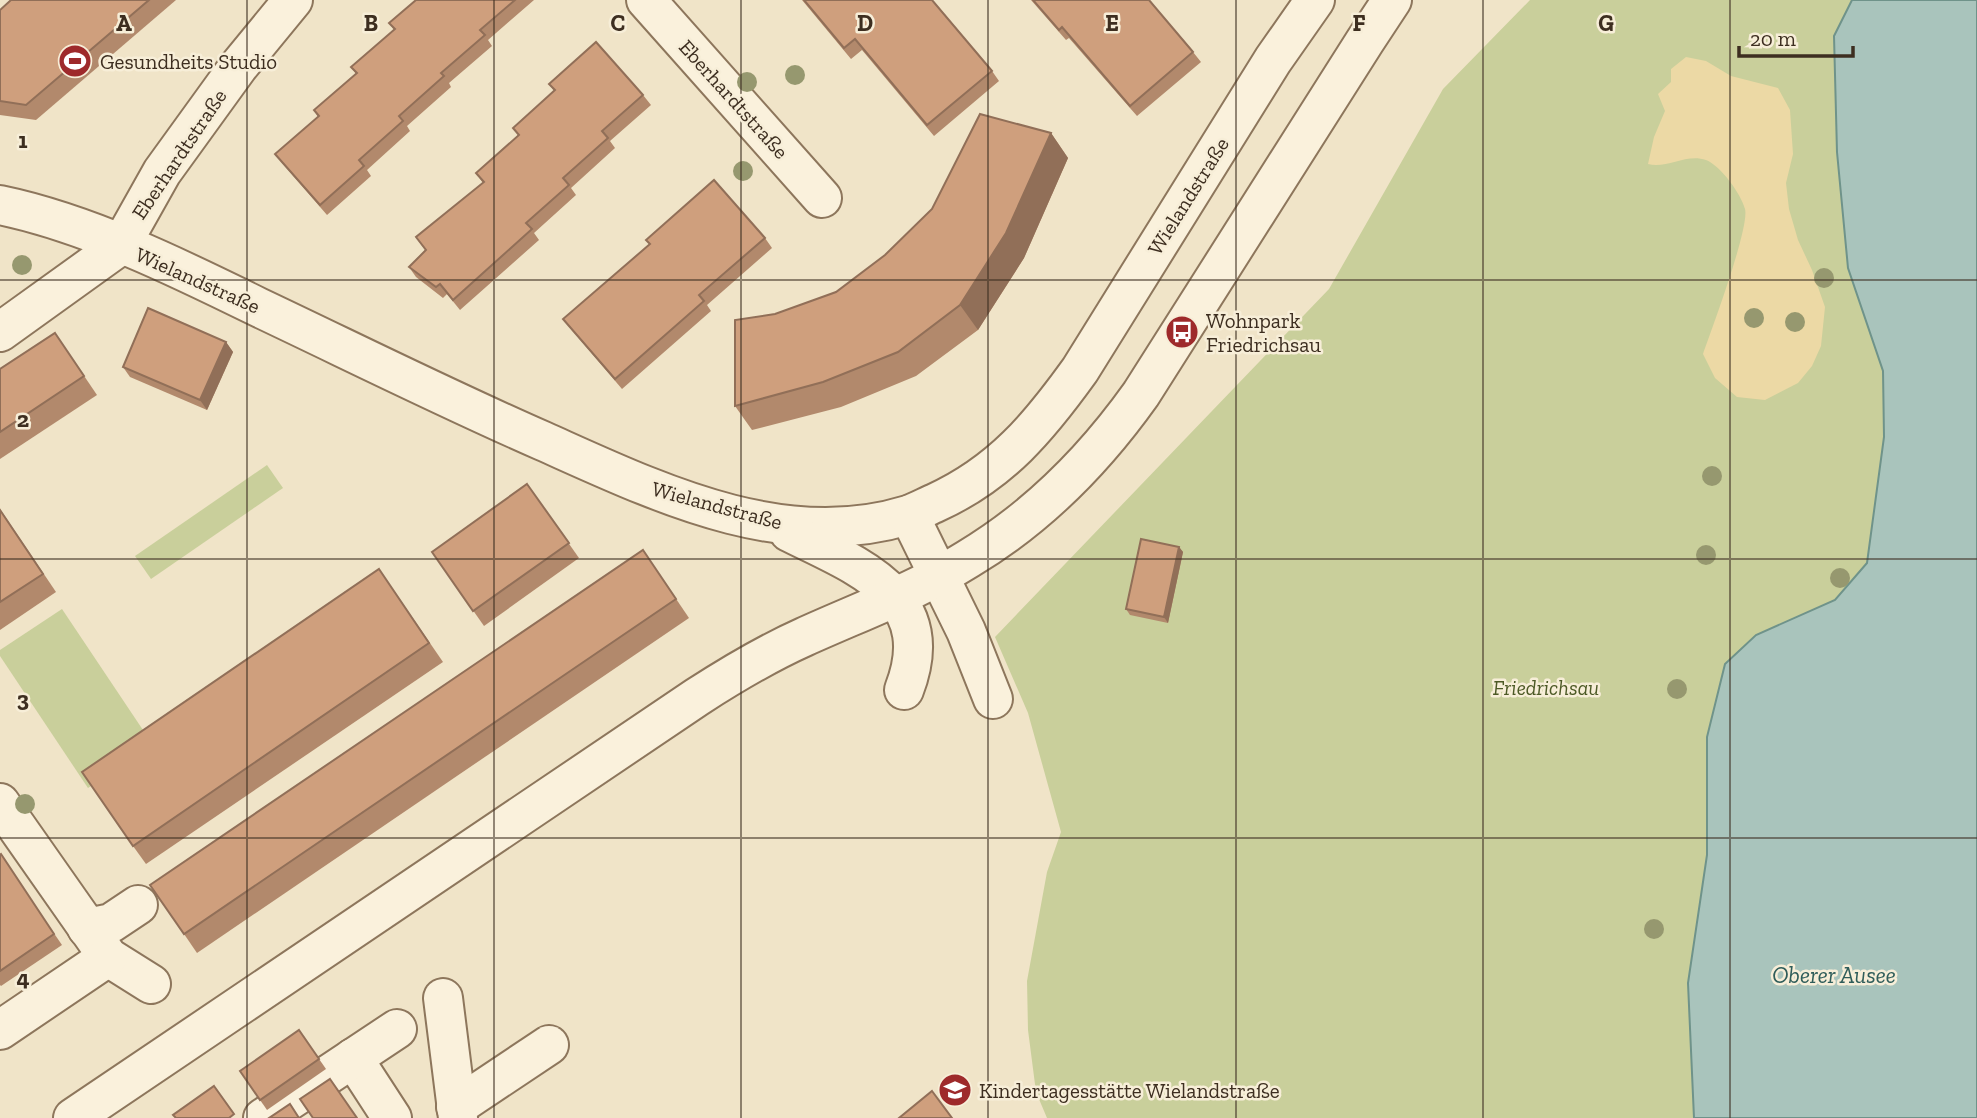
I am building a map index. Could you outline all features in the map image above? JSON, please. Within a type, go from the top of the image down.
[{"type":"street","name":"Eberhardtstraße","points":[[121,245],[162,172],[238,67],[293,0]]},
{"type":"street","name":"Eberhardtstraße","points":[[646,0],[822,198]]},
{"type":"street","name":"Wielandstraße","points":[[0,205],[121,245],[210,284],[444,397],[659,492],[771,523],[802,527],[834,528],[867,524],[915,528],[995,467],[1028,438],[1054,406],[1080,370],[1273,60],[1315,0]]},
{"type":"street","points":[[73,1118],[696,697],[771,653],[919,602],[1036,510],[1085,464],[1120,424],[1161,365],[1392,0]]},
{"type":"street","points":[[112,1118],[707,715],[778,674],[919,602],[1001,565],[1052,527],[1101,482],[1138,440],[1161,408],[1421,0]]},
{"type":"street","points":[[0,332],[121,245]]},
{"type":"street","points":[[771,523],[855,565],[966,631],[993,699]]},
{"type":"street","points":[[904,690],[914,655],[919,602],[915,528]]},
{"type":"street","points":[[0,803],[98,943],[151,984]]},
{"type":"street","points":[[0,1030],[98,943],[111,923],[138,905]]},
{"type":"street","points":[[443,998],[457,1112],[549,1045]]},
{"type":"street","points":[[263,1118],[397,1029]]},
{"type":"street","points":[[353,1058],[392,1118]]},
{"type":"green space","name":"Friedrichsau","points":[[1530,0],[1977,0],[1977,1118],[1047,1118],[1036,1092],[1028,1030],[1027,981],[1047,872],[1061,832],[1028,713],[995,637],[1329,289],[1443,89]]},
{"type":"green space","points":[[267,465],[283,488],[151,579],[135,556]]},
{"type":"green space","points":[[62,609],[153,745],[88,788],[0,656],[0,650]]},
{"type":"sand","points":[[1686,57],[1706,61],[1731,76],[1778,88],[1790,110],[1793,154],[1786,183],[1789,209],[1798,240],[1825,307],[1821,346],[1812,366],[1798,383],[1765,400],[1737,397],[1715,378],[1703,354],[1742,236],[1745,219],[1743,203],[1724,174],[1706,160],[1691,158],[1648,164],[1654,137],[1665,111],[1658,94],[1671,82],[1671,69]]},
{"type":"water","name":"Oberer Ausee","points":[[1852,0],[1977,0],[1977,1118],[1694,1118],[1688,983],[1707,855],[1707,737],[1725,664],[1756,635],[1835,600],[1867,563],[1884,437],[1883,371],[1848,268],[1837,152],[1834,36]]},
{"type":"building","points":[[11,0],[149,0],[26,105],[0,101],[0,10]]},
{"type":"building","points":[[416,0],[515,0],[480,30],[485,35],[441,73],[444,76],[399,116],[403,121],[359,160],[364,166],[320,205],[275,154],[319,116],[314,110],[357,73],[351,67],[395,29],[389,23]]},
{"type":"building","points":[[804,0],[932,0],[992,71],[927,125],[855,39],[844,48]]},
{"type":"building","points":[[1033,0],[1149,0],[1193,52],[1130,106],[1062,27],[1059,30]]},
{"type":"building","points":[[596,42],[643,95],[602,131],[608,138],[563,178],[569,185],[526,223],[532,229],[453,300],[440,284],[436,287],[409,267],[426,250],[416,237],[484,182],[476,173],[519,135],[513,128],[555,90],[549,84]]},
{"type":"building","points":[[980,114],[1051,133],[1006,233],[960,305],[898,352],[823,382],[735,406],[735,320],[775,314],[836,292],[885,255],[932,209]]},
{"type":"building","points":[[714,180],[765,238],[699,295],[704,301],[615,379],[563,319],[650,244],[646,240]]},
{"type":"building","points":[[148,308],[226,342],[200,400],[123,367]]},
{"type":"building","points":[[55,333],[84,376],[0,432],[0,369]]},
{"type":"building","points":[[527,484],[569,543],[473,611],[432,552]]},
{"type":"building","points":[[0,510],[43,574],[0,602]]},
{"type":"building","points":[[1141,539],[1179,547],[1164,617],[1126,609]]},
{"type":"building","points":[[643,550],[676,599],[184,934],[150,885]]},
{"type":"building","points":[[379,569],[429,643],[133,846],[82,772]]},
{"type":"building","points":[[0,855],[54,934],[0,971]]},
{"type":"building","points":[[299,1030],[319,1059],[260,1100],[240,1071]]},
{"type":"building","points":[[330,1079],[357,1118],[313,1118],[300,1099]]},
{"type":"building","points":[[214,1086],[234,1114],[229,1118],[176,1118],[173,1115]]},
{"type":"building","points":[[932,1091],[952,1118],[899,1118]]},
{"type":"building","points":[[290,1104],[299,1118],[269,1118]]},
{"type":"place","name":"Gesundheits Studio","points":[[75,61]]},
{"type":"place","name":"Wohnpark Friedrichsau","points":[[1182,332]]},
{"type":"place","name":"Kindertagesstätte Wielandstraße","points":[[955,1090]]}]
